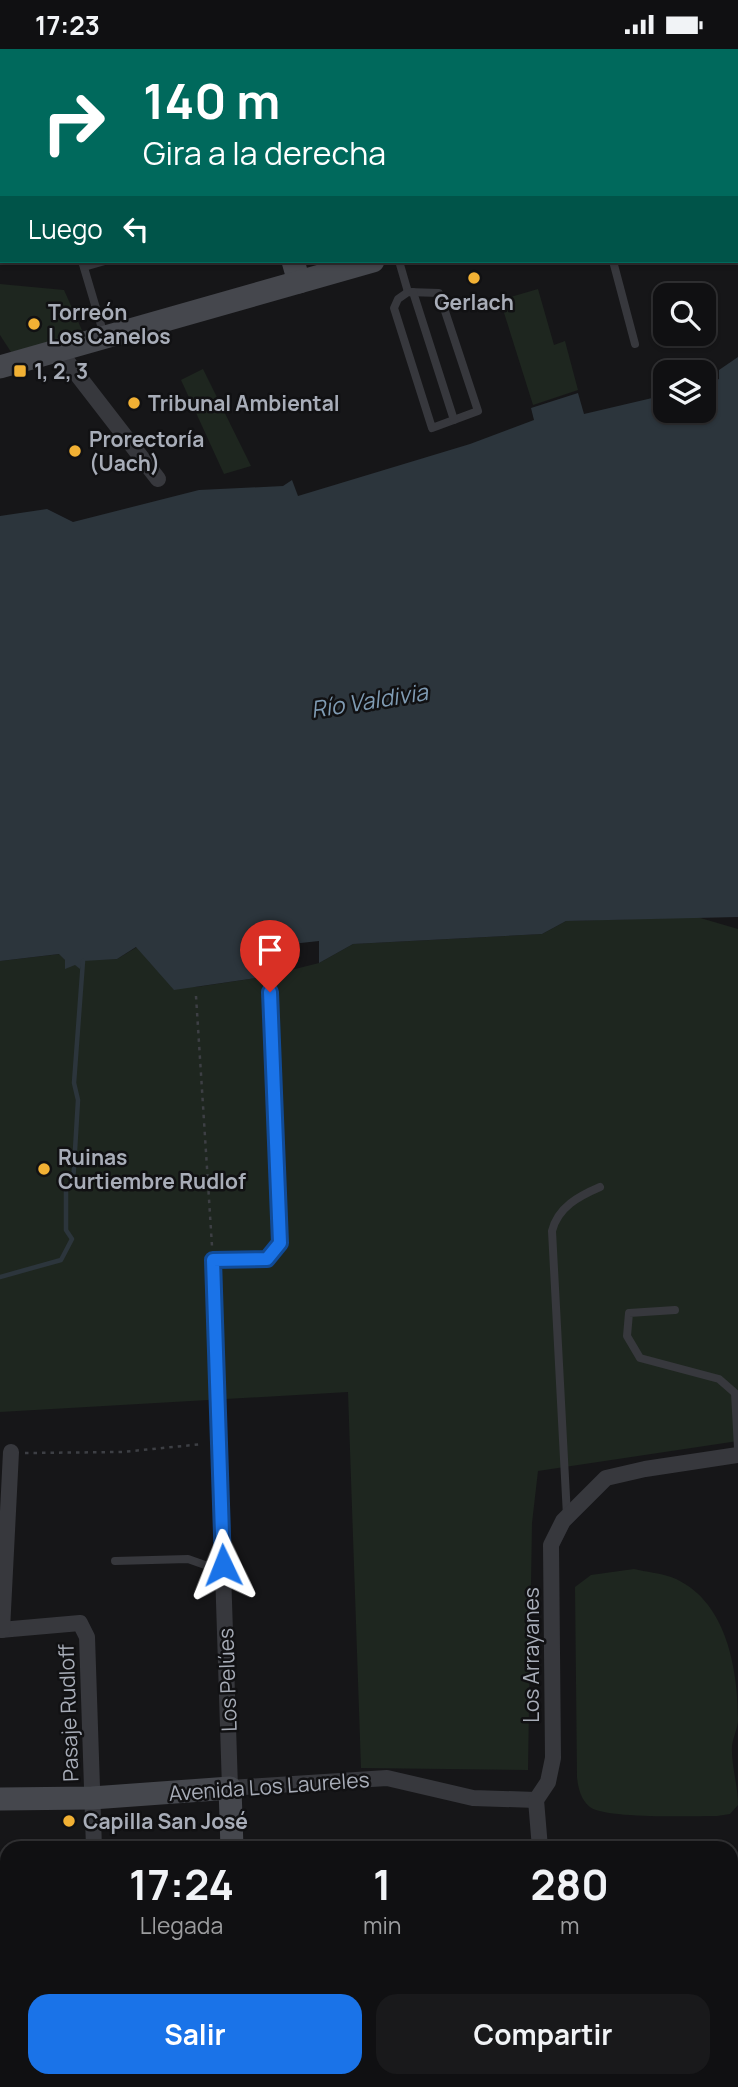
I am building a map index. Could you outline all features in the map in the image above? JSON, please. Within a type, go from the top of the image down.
[{"type":"main road","points":[[1,362],[105,338],[296,271],[358,263]]},
{"type":"main road","name":"Avenida Los Laureles","points":[[0,1799],[92,1798],[230,1788]]},
{"type":"main road","name":"Los Pelúes","points":[[230,1788],[232,1841]]},
{"type":"street","points":[[58,351],[158,479]]},
{"type":"street","name":"Los Pelúes","points":[[213,1260],[230,1788]]},
{"type":"street","name":"Pasaje Rudloff","points":[[11,1453],[1,1630],[80,1623],[87,1637],[92,1798]]},
{"type":"street","name":"Los Arrayanes","points":[[536,1800],[548,1782],[553,1758],[551,1545],[567,1517],[606,1478],[645,1469],[738,1455]]},
{"type":"street","name":"Avenida Los Laureles","points":[[230,1788],[387,1779],[473,1798],[536,1800]]},
{"type":"street","points":[[92,1798],[94,1841]]},
{"type":"street","points":[[536,1800],[539,1841]]},
{"type":"lane","points":[[401,263],[454,420]]},
{"type":"lane","points":[[614,263],[635,344]]},
{"type":"lane","points":[[83,264],[105,338]]},
{"type":"lane","points":[[411,292],[439,293],[475,400],[478,411],[454,420],[432,428],[394,308],[398,299],[411,292]]},
{"type":"lane","points":[[213,1260],[267,1259],[280,1243],[270,992]]},
{"type":"lane","points":[[567,1517],[552,1231],[556,1219],[566,1207],[579,1196],[600,1187]]},
{"type":"lane","points":[[675,1310],[629,1313],[627,1336],[640,1358],[719,1379],[735,1393],[738,1448]]},
{"type":"lane","points":[[115,1561],[188,1559],[205,1565],[223,1565]]},
{"type":"path","points":[[197,996],[213,1260]]},
{"type":"path","points":[[11,1453],[122,1452],[181,1444],[219,1443]]},
{"type":"shaded area","name":"Torreón Los Canelos","points":[[0,284],[64,290],[85,337],[11,352],[0,335]]},
{"type":"shaded area","points":[[538,289],[554,345],[565,341],[578,390],[533,405],[500,300]]},
{"type":"shaded area","points":[[203,369],[251,466],[224,474],[181,380]]},
{"type":"shaded area","points":[[697,917],[738,929],[738,1441],[538,1471],[532,1523],[528,1770],[361,1768],[348,1392],[0,1412],[0,961],[60,954],[65,960],[117,959],[137,947],[154,967],[196,987],[263,977],[319,963],[353,944],[542,934],[566,921]]},
{"type":"shaded area","points":[[634,1569],[662,1574],[690,1587],[705,1601],[725,1637],[735,1678],[738,1719],[732,1753],[738,1805],[730,1814],[670,1816],[613,1813],[590,1807],[580,1793],[577,1777],[575,1587],[591,1575]]},
{"type":"water","name":"Río Valdivia","points":[[738,357],[738,917],[566,921],[542,934],[353,944],[319,963],[319,941],[264,947],[263,977],[174,990],[136,947],[117,959],[83,961],[80,969],[75,965],[65,969],[65,960],[59,954],[0,961],[0,516],[47,509],[73,522],[199,490],[283,486],[292,480],[298,496],[470,444],[534,420],[531,408],[578,393],[584,414],[653,398],[653,423],[716,423],[716,380],[719,379],[719,370]]},
{"type":"waterway","points":[[0,1277],[61,1260],[72,1239],[66,1230],[66,1188],[73,1184],[78,1100],[74,1083],[83,961]]},
{"type":"place","name":"Gerlach","points":[[474,278]]},
{"type":"place","name":"Torreón Los Canelos","points":[[34,324]]},
{"type":"place","name":"1, 2, 3","points":[[20,371]]},
{"type":"place","name":"Tribunal Ambiental","points":[[134,403]]},
{"type":"place","name":"Prorectoría (Uach)","points":[[75,451]]},
{"type":"place","name":"Ruinas Curtiembre Rudlof","points":[[44,1169]]},
{"type":"place","name":"Capilla San José","points":[[69,1821]]},
{"type":"route","points":[[223,1565],[213,1260],[267,1259],[280,1243],[270,992]]}]
